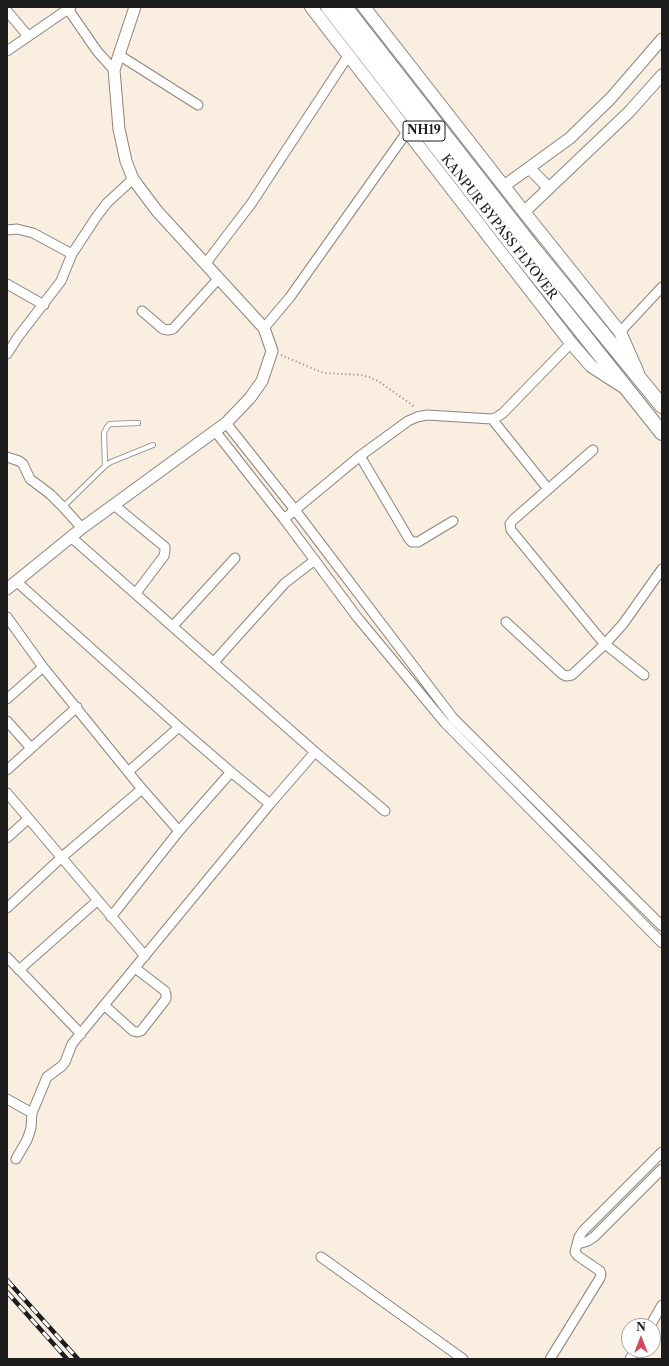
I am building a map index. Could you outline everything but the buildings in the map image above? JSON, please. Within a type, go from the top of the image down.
[{"type":"highway","name":"KANPUR BYPASS FLYOVER","points":[[328,7],[521,256],[627,389]]},
{"type":"highway","name":"KANPUR BYPASS FLYOVER","points":[[345,7],[533,248],[642,381]]},
{"type":"highway","name":"NH19","points":[[642,381],[662,406]]},
{"type":"highway","name":"NH19","points":[[627,389],[662,433]]},
{"type":"main road","points":[[311,7],[571,343],[591,366],[627,389]]},
{"type":"main road","points":[[364,7],[620,332],[642,381]]},
{"type":"street","points":[[7,589],[82,528],[226,423],[250,398],[262,381],[272,351],[264,328],[157,210],[133,179],[126,161],[119,129],[114,70],[135,7]]},
{"type":"street","points":[[7,51],[70,8],[97,51],[114,70]]},
{"type":"street","points":[[7,11],[28,36]]},
{"type":"street","points":[[504,186],[575,132],[611,98],[662,39]]},
{"type":"street","points":[[119,55],[198,105]]},
{"type":"street","points":[[206,263],[251,204],[348,56]]},
{"type":"street","points":[[524,212],[629,112],[662,74]]},
{"type":"street","points":[[264,328],[290,298],[407,132]]},
{"type":"street","points":[[529,168],[549,188]]},
{"type":"street","points":[[7,353],[44,305],[65,274],[72,254],[106,203],[133,179]]},
{"type":"street","points":[[7,230],[17,229],[33,232],[72,254]]},
{"type":"street","points":[[142,311],[163,329],[173,329],[219,278]]},
{"type":"street","points":[[7,284],[44,305]]},
{"type":"street","points":[[620,332],[662,287]]},
{"type":"street","points":[[284,519],[360,456],[408,421],[427,415],[492,419],[503,413],[571,343]]},
{"type":"street","points":[[492,419],[548,489]]},
{"type":"street","points":[[226,423],[295,510],[453,718],[662,926]]},
{"type":"street","points":[[215,431],[284,519],[357,617],[445,723],[662,944]]},
{"type":"street","points":[[593,450],[513,520],[510,524],[511,530],[596,635],[644,675]]},
{"type":"street","points":[[360,456],[412,542],[418,542],[453,521]]},
{"type":"street","points":[[7,457],[23,464],[30,479],[50,494],[82,528]]},
{"type":"street","points":[[114,505],[165,546],[164,556],[136,593]]},
{"type":"street","points":[[71,537],[315,752],[385,811]]},
{"type":"street","points":[[173,626],[235,558]]},
{"type":"street","points":[[214,662],[277,591],[315,560]]},
{"type":"street","points":[[506,622],[562,674],[566,676],[572,675],[605,644],[623,624],[662,569]]},
{"type":"street","points":[[17,582],[179,727],[270,804]]},
{"type":"street","points":[[7,617],[44,667],[128,772],[179,831]]},
{"type":"street","points":[[7,700],[44,667]]},
{"type":"street","points":[[7,770],[77,707]]},
{"type":"street","points":[[7,721],[31,748]]},
{"type":"street","points":[[128,772],[179,727]]},
{"type":"street","points":[[16,1159],[29,1134],[32,1113],[45,1080],[51,1073],[66,1062],[72,1044],[270,804],[315,752]]},
{"type":"street","points":[[111,917],[179,831],[231,772]]},
{"type":"street","points":[[7,908],[62,857],[142,789]]},
{"type":"street","points":[[7,793],[145,956]]},
{"type":"street","points":[[7,838],[28,819]]},
{"type":"street","points":[[19,970],[97,901]]},
{"type":"street","points":[[7,957],[81,1034]]},
{"type":"street","points":[[104,1005],[133,1031],[141,1031],[166,999],[166,995],[165,992],[135,968]]},
{"type":"street","points":[[7,1099],[32,1113]]},
{"type":"street","points":[[550,1359],[600,1278],[601,1274],[600,1270],[578,1256],[575,1252],[579,1237],[583,1231],[662,1152]]},
{"type":"street","points":[[578,1244],[588,1241],[594,1237],[662,1169]]},
{"type":"street","points":[[321,1257],[463,1359]]},
{"type":"street","points":[[655,1318],[662,1306]]},
{"type":"lane","points":[[105,466],[104,433],[106,427],[110,424],[138,423]]},
{"type":"lane","points":[[63,507],[105,466],[111,462],[153,445]]},
{"type":"path","points":[[272,351],[316,370],[369,377],[427,415]]},
{"type":"railway","points":[[7,1280],[78,1359]]},
{"type":"railway","points":[[7,1292],[67,1359]]}]
